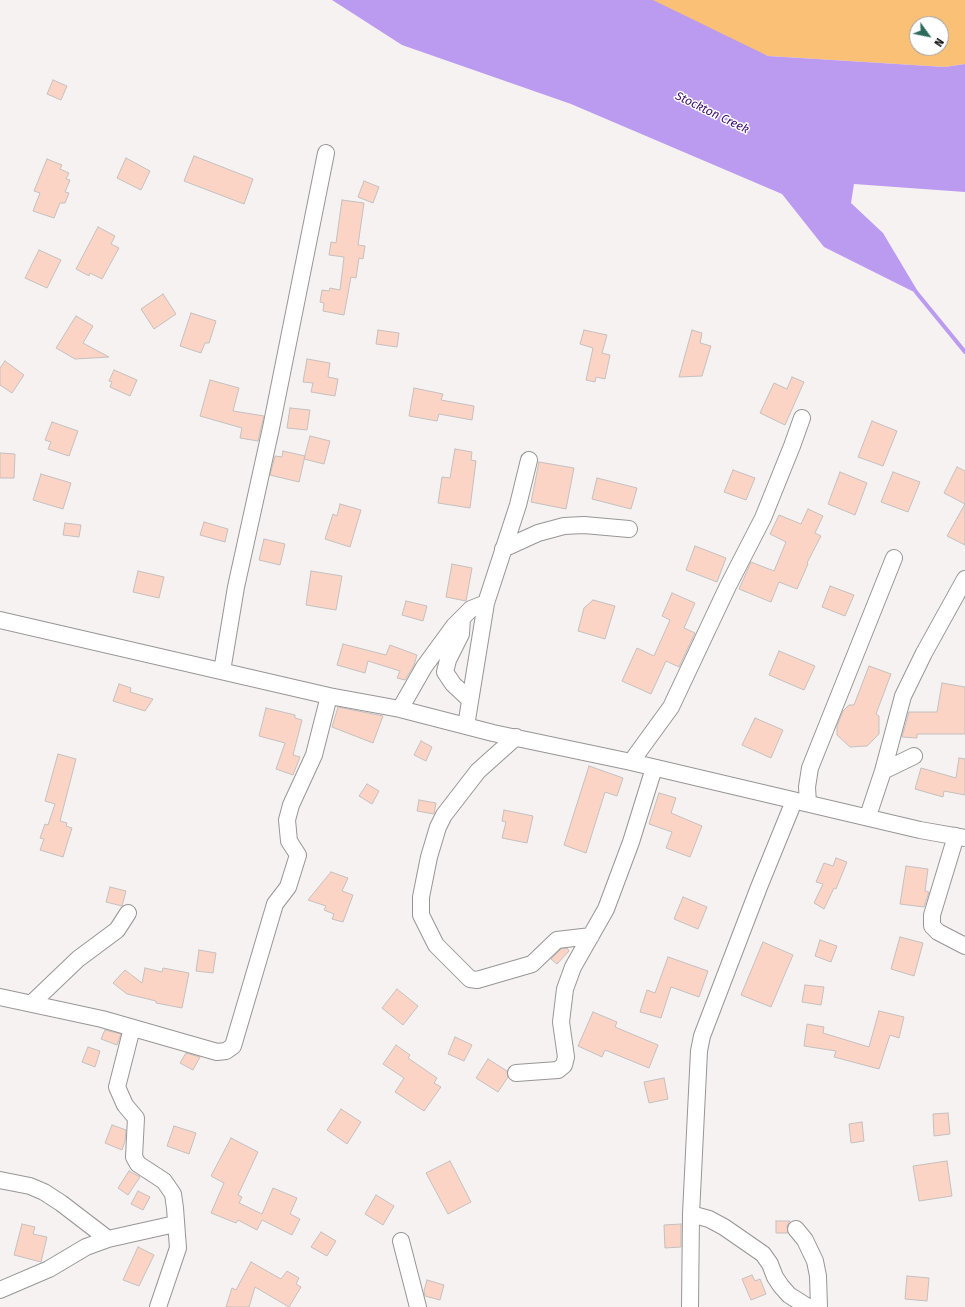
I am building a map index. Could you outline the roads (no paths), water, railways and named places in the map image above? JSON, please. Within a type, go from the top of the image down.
[{"type":"street","points":[[222,671],[236,587],[271,428],[326,153]]},
{"type":"street","points":[[632,762],[674,700],[728,586],[763,518],[802,418]]},
{"type":"street","points":[[466,726],[486,603],[530,460]]},
{"type":"street","points":[[503,549],[538,533],[564,526],[584,525],[629,529]]},
{"type":"street","points":[[690,1307],[691,1214],[699,1057],[702,1036],[759,887],[801,802],[810,768],[894,558]]},
{"type":"street","points":[[868,816],[883,771],[903,696],[924,653],[965,579]]},
{"type":"street","points":[[400,709],[424,667],[462,618],[471,609],[486,603]]},
{"type":"street","points":[[462,618],[461,634],[448,660],[445,672],[453,684],[470,700]]},
{"type":"street","points":[[0,620],[329,696],[400,709],[466,726],[868,816],[920,830],[965,838]]},
{"type":"street","points":[[0,997],[32,1003],[132,1028],[218,1052],[226,1051],[233,1046],[275,904],[288,888],[298,855],[289,841],[287,820],[291,805],[314,755],[329,696]]},
{"type":"street","points":[[516,737],[478,771],[444,814],[438,827],[429,857],[421,897],[421,915],[436,945],[470,979],[477,980],[532,964],[557,940],[590,936]]},
{"type":"street","points":[[883,771],[914,756]]},
{"type":"street","points":[[516,1073],[558,1070],[564,1065],[566,1057],[561,1022],[566,989],[573,967],[606,909],[619,875],[654,768]]},
{"type":"street","points":[[920,830],[956,836],[931,922],[933,929],[965,946]]},
{"type":"street","points":[[32,1003],[78,959],[117,930],[128,913]]},
{"type":"street","points":[[132,1028],[120,1069],[117,1087],[122,1100],[136,1118],[134,1158],[138,1164],[164,1181],[173,1194],[178,1248],[158,1307]]},
{"type":"street","points":[[0,1180],[30,1186],[44,1192],[108,1239]]},
{"type":"street","points":[[691,1214],[709,1219],[724,1227],[763,1254],[781,1286],[789,1295],[808,1307]]},
{"type":"street","points":[[0,1290],[49,1269],[86,1247],[108,1239],[175,1224]]},
{"type":"street","points":[[796,1229],[805,1240],[815,1261],[818,1276],[819,1307]]},
{"type":"street","points":[[401,1241],[418,1307]]},
{"type":"water","name":"Stockton Creek","points":[[332,0],[653,0],[768,56],[945,67],[965,64],[965,192],[854,184],[851,203],[883,233],[920,295],[824,247],[782,194],[571,104],[402,45]]},
{"type":"waterway","points":[[916,292],[965,352]]}]
